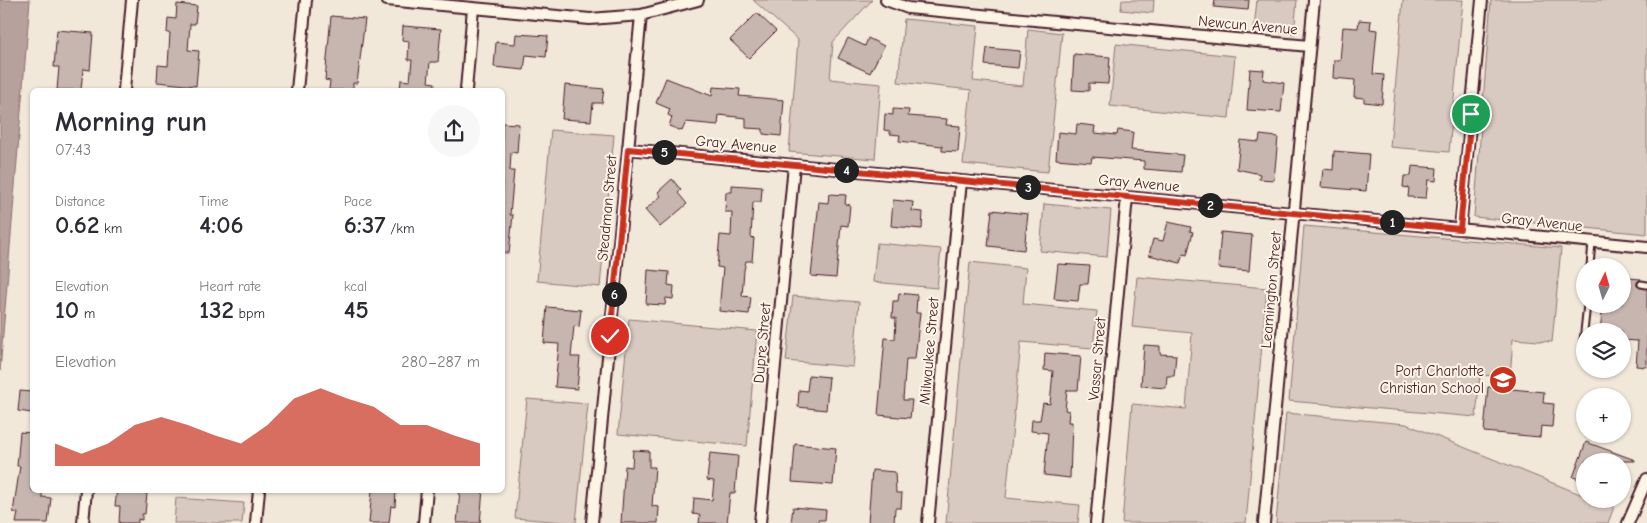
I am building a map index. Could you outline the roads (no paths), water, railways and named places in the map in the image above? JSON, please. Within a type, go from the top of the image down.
[{"type":"street","points":[[124,88],[132,0]]},
{"type":"street","points":[[297,88],[306,0]]},
{"type":"street","points":[[387,0],[590,19],[641,16],[698,0]]},
{"type":"street","name":"Newcun Avenue","points":[[886,0],[908,8],[1310,46]]},
{"type":"street","name":"Leamington Street","points":[[1264,523],[1314,0]]},
{"type":"street","points":[[1460,229],[1482,0]]},
{"type":"street","points":[[466,88],[474,8]]},
{"type":"street","name":"Steadman Street","points":[[592,523],[641,16]]},
{"type":"street","name":"Gray Avenue","points":[[628,149],[1647,247]]},
{"type":"street","name":"Dupre Street","points":[[760,523],[794,165]]},
{"type":"street","name":"Milwaukee Street","points":[[928,523],[961,181]]},
{"type":"street","name":"Vassar Street","points":[[1096,523],[1127,197]]},
{"type":"street","points":[[1628,523],[1647,479]]},
{"type":"street","points":[[83,523],[86,493]]},
{"type":"street","points":[[256,523],[259,493]]},
{"type":"street","points":[[424,523],[427,493]]},
{"type":"lane","points":[[1591,258],[1592,242]]},
{"type":"place","name":"Port Charlotte Christian School","points":[[1503,380]]}]
